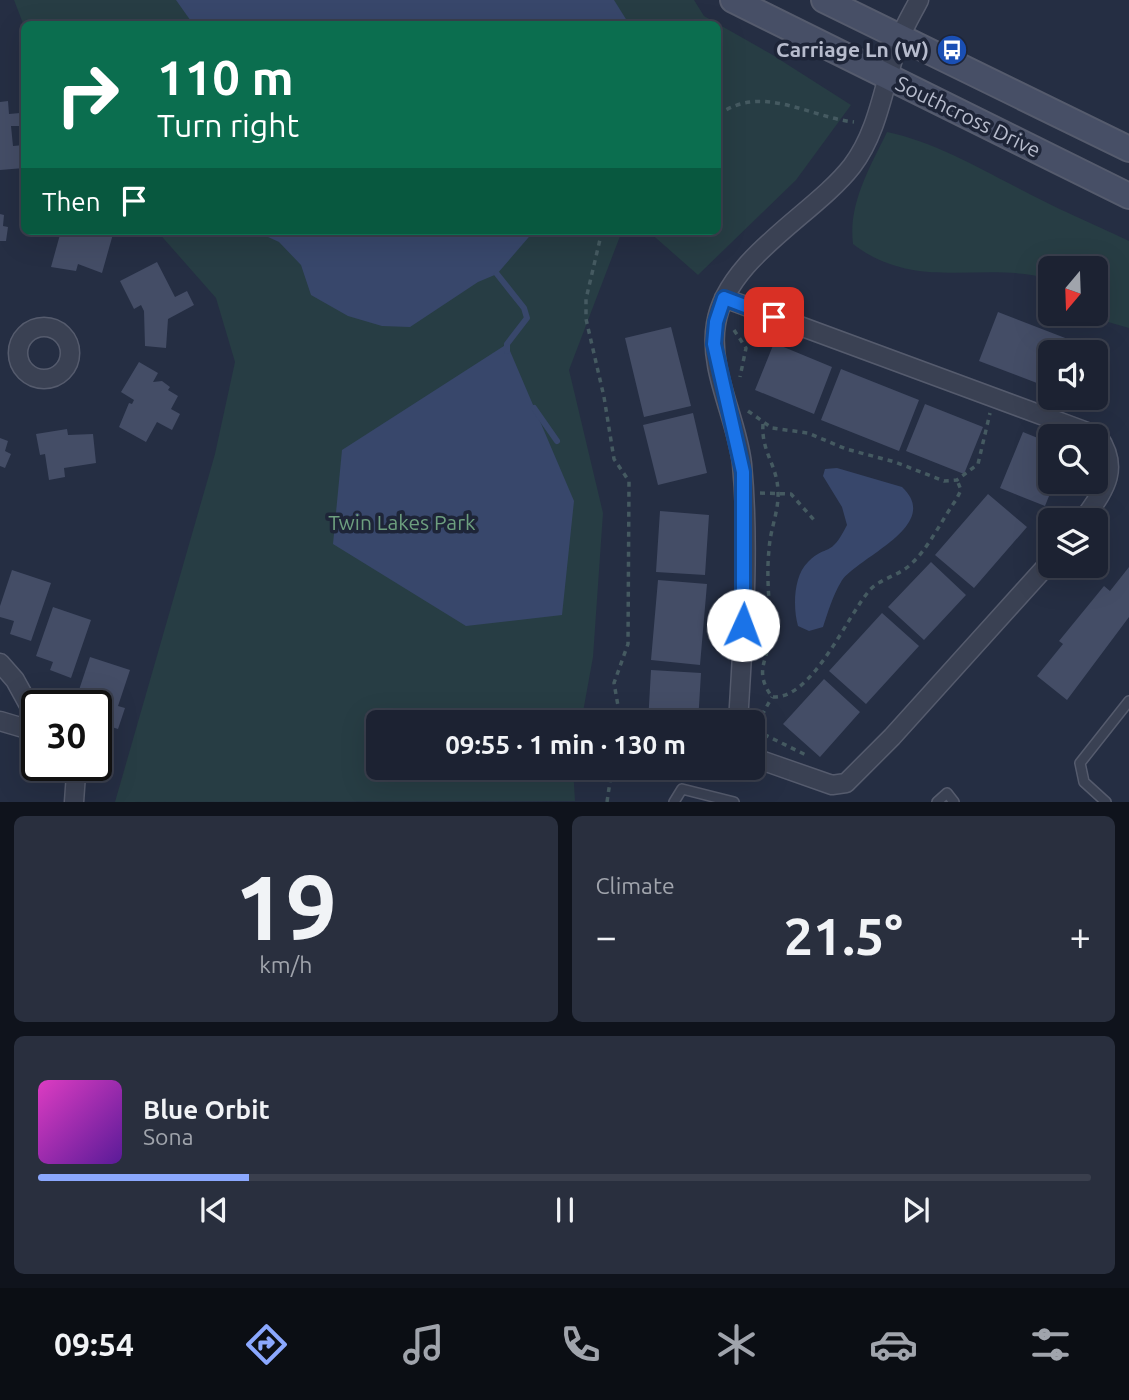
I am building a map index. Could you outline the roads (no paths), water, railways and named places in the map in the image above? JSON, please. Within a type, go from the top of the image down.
[{"type":"street","name":"Southcross Drive","points":[[733,0],[1129,196]]},
{"type":"street","name":"Southcross Drive","points":[[824,0],[1129,149]]},
{"type":"street","points":[[746,710],[744,492],[741,458],[714,344],[717,318],[724,298],[751,264],[852,166],[874,124],[900,37],[919,0]]},
{"type":"street","points":[[724,298],[1098,436],[1108,451],[1109,474],[1090,508]]},
{"type":"street","points":[[765,762],[832,785],[846,783],[892,737],[1038,575]]},
{"type":"street","points":[[0,663],[21,691]]},
{"type":"street","points":[[0,721],[21,727]]},
{"type":"street","points":[[74,802],[76,781]]},
{"type":"lane","points":[[1106,802],[1084,782],[1080,763],[1129,701]]},
{"type":"lane","points":[[674,802],[682,789],[734,802]]},
{"type":"lane","points":[[937,802],[947,793],[954,802]]},
{"type":"water","points":[[176,0],[614,0],[627,21],[191,21]]},
{"type":"water","points":[[264,235],[531,235],[497,274],[478,282],[410,327],[382,326],[348,316],[311,295],[301,265],[279,242]]},
{"type":"water","points":[[507,344],[574,501],[562,615],[466,626],[333,544],[342,450]]},
{"type":"water","points":[[837,468],[902,487],[912,501],[912,515],[905,528],[841,582],[823,627],[809,631],[798,626],[795,611],[797,584],[808,562],[832,547],[847,525],[842,507],[823,476],[825,469]]},
{"type":"waterway","points":[[497,274],[524,308],[527,318],[507,344],[507,351]]},
{"type":"waterway","points":[[534,408],[557,441]]},
{"type":"place","name":"Carriage Ln (W)","points":[[952,50]]},
{"type":"park label","name":"Twin Lakes Park","points":[[402,523]]}]
